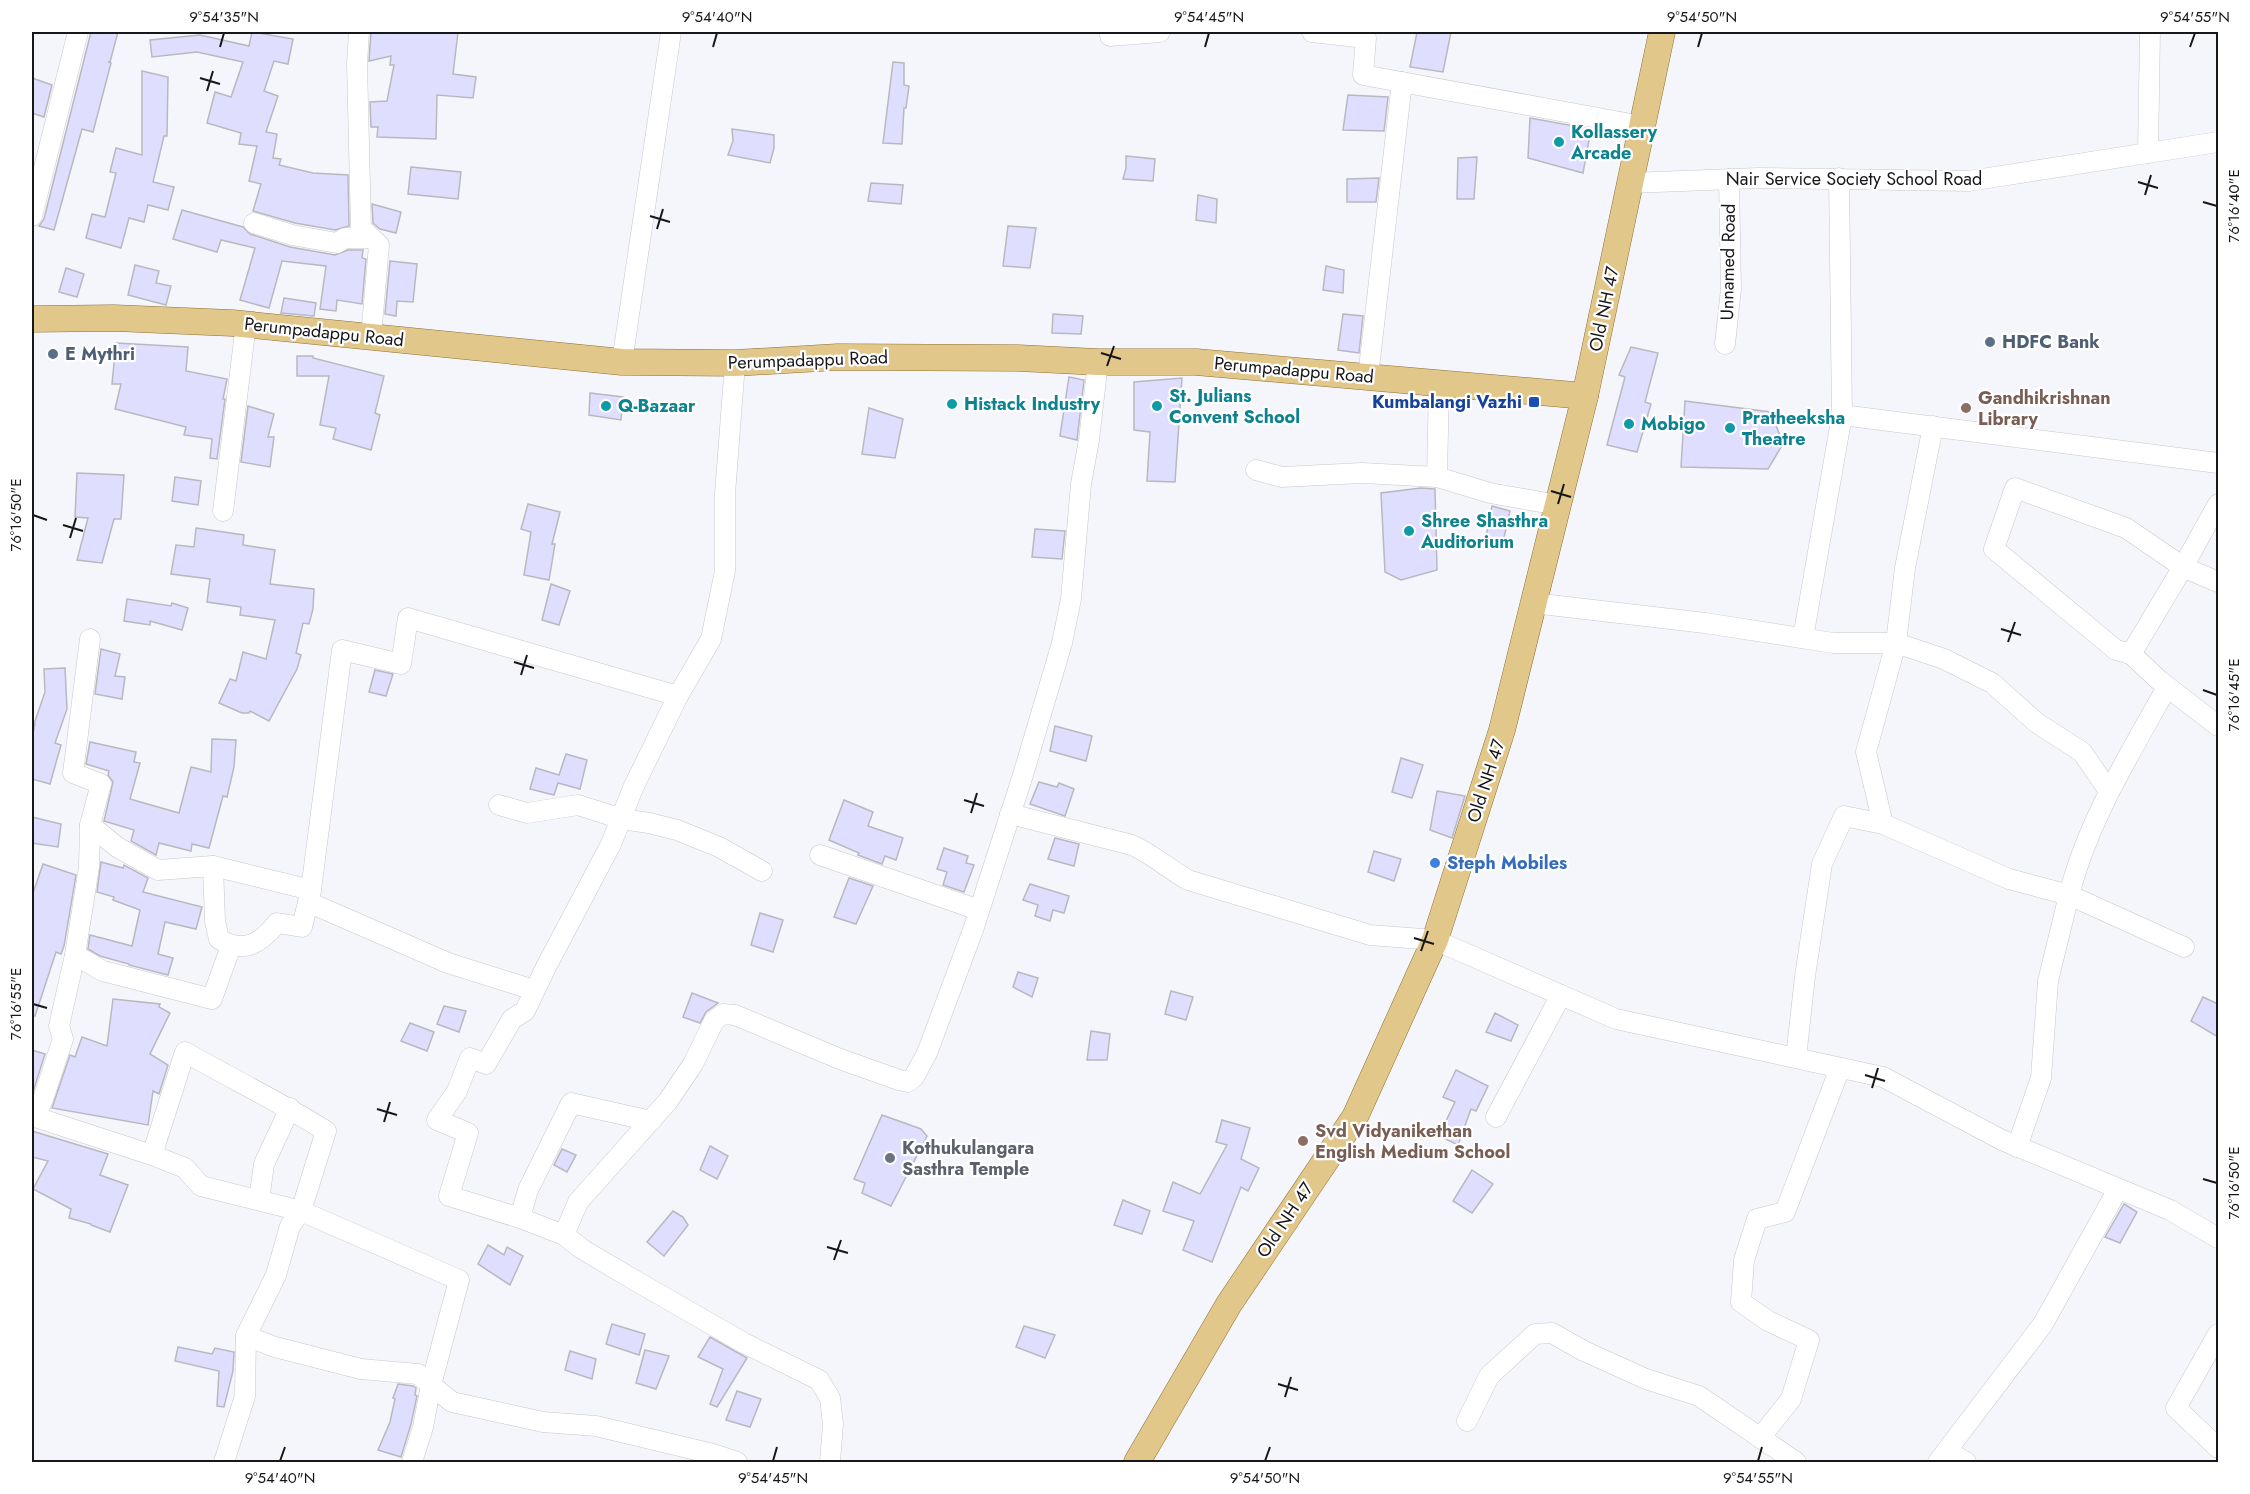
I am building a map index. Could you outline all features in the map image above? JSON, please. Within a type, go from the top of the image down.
[{"type":"main road","name":"Old NH 47","points":[[1137,1462],[1229,1304],[1355,1117],[1435,940],[1502,730],[1585,396],[1662,32]]},
{"type":"main road","name":"Perumpadappu Road","points":[[32,319],[114,318],[246,324],[622,362],[735,363],[838,357],[1196,362],[1585,396]]},
{"type":"street","points":[[32,216],[78,32]]},
{"type":"street","points":[[359,32],[357,63],[361,228],[379,245],[371,337]]},
{"type":"street","points":[[622,362],[671,32]]},
{"type":"street","points":[[1110,32],[1110,36],[1160,32]]},
{"type":"street","points":[[1312,32],[1366,38],[1363,75],[1642,126]]},
{"type":"street","points":[[2148,153],[2150,32]]},
{"type":"street","points":[[1368,376],[1402,82]]},
{"type":"street","name":"Nair Service Society School Road","points":[[1631,183],[1839,178],[1969,181],[2218,142]]},
{"type":"street","points":[[1803,638],[1842,415],[1839,178]]},
{"type":"street","name":"Unnamed Road","points":[[1725,344],[1731,289],[1729,179]]},
{"type":"street","points":[[254,224],[337,243],[345,238],[371,238]]},
{"type":"street","points":[[222,511],[246,324]]},
{"type":"street","points":[[564,1235],[578,1202],[668,1101],[693,1064],[714,1021],[723,1014],[735,1015],[840,1059],[908,1082],[914,1077],[927,1053],[979,910],[1062,643],[1071,599],[1081,484],[1089,440],[1098,362]]},
{"type":"street","points":[[735,363],[725,494],[725,571],[711,639],[678,696],[633,788],[622,819],[525,1011],[512,1019],[486,1064],[470,1058],[457,1091],[437,1120],[468,1133],[449,1196],[520,1218],[564,1235],[618,1270],[744,1343],[819,1380],[830,1398],[833,1424],[830,1462]]},
{"type":"street","points":[[1437,477],[1439,383]]},
{"type":"street","points":[[1842,415],[2218,463]]},
{"type":"street","points":[[1883,824],[1866,752],[1896,643],[1905,568],[1933,426]]},
{"type":"street","points":[[1256,470],[1282,477],[1362,473],[1437,477],[1490,493],[1558,505]]},
{"type":"street","points":[[2218,582],[2183,567],[2126,528],[2015,488],[1994,549],[2116,650],[2131,654],[2167,687],[2218,726]]},
{"type":"street","points":[[2131,654],[2218,504]]},
{"type":"street","points":[[1533,603],[1705,622],[1833,643],[1896,643],[1944,659],[1992,683],[2037,723],[2082,752],[2109,791]]},
{"type":"street","points":[[213,866],[215,921],[219,939],[231,946],[244,946],[264,939],[277,923],[302,927],[309,896],[342,650],[401,664],[408,618],[678,696]]},
{"type":"street","points":[[90,639],[73,774],[101,784],[90,825],[89,867],[75,955],[59,1026],[63,1039],[36,1117],[185,1168],[201,1186],[301,1211],[459,1280],[431,1385],[423,1427],[412,1462]]},
{"type":"street","points":[[2017,1147],[2041,1078],[2048,981],[2076,868],[2109,791],[2167,687]]},
{"type":"street","points":[[499,805],[527,813],[578,806],[622,819],[677,831],[719,847],[762,871]]},
{"type":"street","points":[[1010,814],[1132,845],[1188,880],[1359,932],[1370,935],[1435,940],[1616,1019],[1883,1077],[2017,1147],[2170,1210],[2218,1238]]},
{"type":"street","points":[[1796,1058],[1805,976],[1822,864],[1844,816],[1883,824],[2009,879],[2069,895],[2184,947]]},
{"type":"street","points":[[90,825],[117,847],[159,870],[213,866],[309,896],[448,963],[534,990]]},
{"type":"street","points":[[820,855],[979,910]]},
{"type":"street","points":[[75,955],[103,971],[212,999],[231,946]]},
{"type":"street","points":[[1496,1117],[1561,995]]},
{"type":"street","points":[[152,1155],[186,1052],[230,1078],[290,1108],[326,1131],[301,1211],[290,1226],[276,1275],[246,1336],[245,1396],[224,1462]]},
{"type":"street","points":[[1760,1438],[1791,1399],[1809,1340],[1768,1320],[1741,1302],[1744,1260],[1757,1219],[1785,1212],[1840,1068]]},
{"type":"street","points":[[520,1218],[528,1190],[571,1103],[651,1121]]},
{"type":"street","points":[[258,1200],[264,1164],[290,1108]]},
{"type":"street","points":[[1966,1462],[1942,1456],[2043,1324],[2118,1188]]},
{"type":"street","points":[[1467,1421],[1489,1376],[1535,1334],[1552,1333],[1646,1379],[1699,1396],[1796,1462]]},
{"type":"street","points":[[2218,1334],[2176,1408],[2218,1448]]},
{"type":"street","points":[[246,1336],[275,1347],[361,1369],[418,1374],[452,1402],[543,1422],[596,1426],[713,1454],[737,1462]]},
{"type":"building","points":[[91,32],[118,32],[110,62],[108,62],[111,63],[93,132],[82,129],[54,230],[39,226],[44,219]]},
{"type":"building","points":[[252,32],[293,39],[288,64],[274,61],[264,91],[278,96],[266,132],[277,134],[273,158],[281,159],[279,165],[313,173],[348,175],[349,226],[335,230],[295,223],[253,211],[261,184],[249,181],[257,146],[239,144],[241,133],[207,123],[215,92],[231,97],[243,62],[197,52],[152,57],[150,40],[200,35],[249,46]]},
{"type":"building","points":[[371,32],[458,32],[453,74],[476,77],[473,98],[437,95],[436,139],[377,137],[378,127],[371,127],[370,102],[387,101],[394,65],[390,65],[391,56],[369,61]]},
{"type":"building","points":[[1417,32],[1451,32],[1443,72],[1410,67]]},
{"type":"building","points":[[893,62],[904,63],[904,85],[909,86],[906,108],[904,108],[902,144],[883,143]]},
{"type":"building","points":[[142,71],[168,77],[167,136],[164,136],[153,182],[174,187],[168,210],[148,205],[144,222],[129,218],[121,248],[86,238],[92,214],[105,217],[116,173],[110,172],[116,148],[142,155]]},
{"type":"building","points":[[32,78],[52,85],[44,117],[32,113]]},
{"type":"building","points":[[1348,95],[1388,97],[1384,131],[1343,130]]},
{"type":"building","name":"Kollassery Arcade","points":[[1530,118],[1591,129],[1583,173],[1528,158]]},
{"type":"building","points":[[732,129],[774,135],[774,148],[770,163],[728,155],[733,141]]},
{"type":"building","points":[[1126,156],[1155,159],[1153,181],[1123,179]]},
{"type":"building","points":[[1477,157],[1474,199],[1457,199],[1458,158]]},
{"type":"building","points":[[411,167],[461,172],[458,199],[408,194]]},
{"type":"building","points":[[1379,178],[1376,202],[1347,202],[1347,179]]},
{"type":"building","points":[[871,183],[903,185],[901,204],[868,201]]},
{"type":"building","points":[[1198,195],[1217,199],[1216,223],[1196,220]]},
{"type":"building","points":[[372,204],[401,212],[396,233],[380,229],[373,223]]},
{"type":"building","points":[[182,210],[243,227],[250,234],[290,247],[335,255],[348,250],[363,250],[362,258],[366,259],[362,304],[337,300],[336,311],[320,309],[326,266],[282,261],[269,308],[240,300],[255,248],[221,240],[217,252],[173,239]]},
{"type":"building","points":[[1008,226],[1036,228],[1030,268],[1003,266]]},
{"type":"building","points":[[390,261],[417,264],[413,302],[397,301],[396,316],[385,314]]},
{"type":"building","points":[[135,265],[159,271],[156,283],[171,286],[166,305],[128,295]]},
{"type":"building","points":[[1326,266],[1344,270],[1343,293],[1323,290]]},
{"type":"building","points":[[66,268],[84,274],[77,297],[59,292]]},
{"type":"building","points":[[284,298],[316,303],[314,316],[281,313]]},
{"type":"building","points":[[1053,314],[1083,316],[1081,334],[1052,333]]},
{"type":"building","points":[[1343,314],[1363,316],[1359,353],[1338,350]]},
{"type":"building","points":[[116,343],[188,347],[186,371],[227,379],[217,459],[210,458],[212,439],[184,435],[186,427],[115,409],[121,384],[112,384]]},
{"type":"building","points":[[1631,347],[1658,353],[1645,402],[1651,404],[1637,452],[1607,445],[1625,377],[1619,375]]},
{"type":"building","points":[[297,356],[313,356],[313,358],[384,376],[375,413],[380,415],[371,450],[333,439],[336,428],[320,425],[329,376],[297,376]]},
{"type":"building","points":[[1069,377],[1084,380],[1077,440],[1060,436]]},
{"type":"building","name":"St. Julians Convent School","points":[[1182,378],[1175,482],[1147,481],[1150,432],[1134,430],[1134,382]]},
{"type":"building","name":"Q-Bazaar","points":[[590,393],[623,397],[621,420],[589,415]]},
{"type":"building","name":"Pratheeksha Theatre","points":[[1685,401],[1771,412],[1783,444],[1768,469],[1681,467]]},
{"type":"building","points":[[248,406],[274,414],[268,437],[274,437],[270,467],[241,462]]},
{"type":"building","points":[[869,408],[903,419],[895,458],[862,454]]},
{"type":"building","points":[[77,473],[124,475],[121,519],[114,519],[102,563],[77,560],[88,518],[75,517]]},
{"type":"building","points":[[175,477],[201,481],[198,505],[172,501]]},
{"type":"building","name":"Shree Shasthra Auditorium","points":[[1421,488],[1435,489],[1437,570],[1401,580],[1385,572],[1381,493]]},
{"type":"building","points":[[528,504],[560,512],[552,544],[555,544],[549,580],[524,575],[531,532],[521,529]]},
{"type":"building","points":[[1492,506],[1510,511],[1503,542],[1486,537]]},
{"type":"building","points":[[196,528],[244,535],[243,545],[275,550],[270,584],[314,589],[313,609],[309,624],[303,623],[296,653],[301,655],[297,669],[269,721],[250,711],[242,713],[219,703],[230,679],[236,681],[243,652],[266,659],[275,620],[240,615],[241,607],[207,602],[210,579],[171,574],[176,545],[194,547]]},
{"type":"building","points":[[1035,529],[1065,531],[1062,559],[1032,557]]},
{"type":"building","points":[[551,584],[570,591],[559,625],[542,620]]},
{"type":"building","points":[[127,599],[171,606],[172,603],[188,608],[182,630],[150,621],[150,625],[124,621]]},
{"type":"building","points":[[101,649],[120,654],[115,676],[125,677],[122,699],[95,694]]},
{"type":"building","points":[[65,668],[67,709],[55,743],[61,745],[50,784],[32,779],[32,738],[34,724],[45,692],[44,669]]},
{"type":"building","points":[[375,670],[393,674],[386,696],[369,692]]},
{"type":"building","points":[[1055,726],[1092,736],[1086,761],[1050,751]]},
{"type":"building","points":[[212,739],[236,740],[234,767],[227,797],[223,796],[209,848],[192,844],[191,851],[159,843],[156,855],[131,841],[134,830],[104,821],[113,782],[108,775],[109,771],[86,764],[90,742],[136,752],[134,762],[140,763],[130,799],[179,813],[191,767],[211,772]]},
{"type":"building","points":[[566,754],[587,760],[580,789],[558,783],[554,795],[530,789],[536,768],[559,775]]},
{"type":"building","points":[[1401,758],[1423,765],[1412,798],[1392,792]]},
{"type":"building","points":[[1039,782],[1057,787],[1059,783],[1074,789],[1065,816],[1030,804]]},
{"type":"building","points":[[1437,791],[1465,796],[1452,838],[1430,830]]},
{"type":"building","points":[[844,800],[873,812],[868,826],[903,838],[896,860],[885,856],[882,864],[829,840]]},
{"type":"building","points":[[32,817],[61,824],[58,847],[32,843]]},
{"type":"building","points":[[1055,838],[1079,844],[1074,866],[1048,859]]},
{"type":"building","points":[[944,848],[968,856],[966,863],[974,865],[964,892],[943,885],[947,872],[937,869]]},
{"type":"building","points":[[1374,851],[1401,859],[1394,881],[1368,872]]},
{"type":"building","points":[[101,862],[123,868],[124,865],[148,878],[143,892],[202,907],[196,929],[165,922],[158,954],[173,958],[168,975],[100,956],[88,949],[90,935],[132,946],[140,910],[113,900],[114,897],[97,892]]},
{"type":"building","points":[[43,864],[76,875],[64,946],[61,954],[56,952],[35,1016],[32,1015],[32,896]]},
{"type":"building","points":[[849,878],[873,886],[856,924],[834,917]]},
{"type":"building","points":[[1030,884],[1069,896],[1064,913],[1053,910],[1050,921],[1035,916],[1038,905],[1023,900]]},
{"type":"building","points":[[760,913],[783,920],[773,952],[751,945]]},
{"type":"building","points":[[1018,972],[1038,978],[1032,997],[1013,987]]},
{"type":"building","points":[[1171,991],[1193,997],[1186,1020],[1165,1014]]},
{"type":"building","points":[[692,993],[718,1003],[706,1012],[700,1023],[683,1017]]},
{"type":"building","points":[[2203,997],[2218,1004],[2218,1037],[2191,1021]]},
{"type":"building","points":[[113,999],[160,1004],[159,1007],[170,1013],[150,1054],[168,1065],[159,1094],[153,1091],[148,1125],[52,1108],[70,1055],[75,1057],[82,1037],[107,1046]]},
{"type":"building","points":[[444,1006],[466,1011],[459,1032],[437,1024]]},
{"type":"building","points":[[1495,1013],[1518,1025],[1511,1041],[1486,1032]]},
{"type":"building","points":[[410,1023],[434,1032],[427,1051],[401,1041]]},
{"type":"building","points":[[1091,1031],[1110,1034],[1107,1060],[1087,1060]]},
{"type":"building","points":[[32,1050],[45,1054],[32,1095]]},
{"type":"building","points":[[1456,1070],[1488,1086],[1476,1111],[1471,1109],[1458,1145],[1439,1136],[1455,1102],[1443,1097]]},
{"type":"building","name":"Kothukulangara Sasthra Temple","points":[[882,1115],[921,1129],[927,1136],[891,1206],[862,1193],[865,1183],[854,1179]]},
{"type":"building","points":[[1222,1120],[1250,1128],[1241,1159],[1259,1168],[1248,1191],[1241,1187],[1212,1262],[1183,1250],[1194,1221],[1163,1211],[1173,1182],[1200,1194],[1227,1145],[1216,1142]]},
{"type":"building","points":[[32,1131],[108,1154],[100,1175],[128,1185],[110,1232],[69,1218],[71,1209],[33,1189],[48,1161],[32,1157]]},
{"type":"building","points":[[710,1146],[728,1156],[717,1179],[700,1170]]},
{"type":"building","points":[[562,1149],[576,1155],[567,1172],[554,1165]]},
{"type":"building","points":[[1472,1170],[1493,1184],[1472,1213],[1453,1201]]},
{"type":"building","points":[[1123,1200],[1150,1211],[1142,1234],[1114,1225]]},
{"type":"building","points":[[2124,1204],[2137,1212],[2120,1243],[2105,1237]]},
{"type":"building","points":[[673,1211],[683,1217],[688,1225],[664,1256],[647,1242]]},
{"type":"building","points":[[488,1245],[504,1255],[507,1247],[523,1256],[510,1285],[478,1264]]},
{"type":"building","points":[[612,1324],[645,1334],[639,1355],[606,1344]]},
{"type":"building","points":[[1024,1326],[1055,1335],[1045,1358],[1016,1347]]},
{"type":"building","points":[[710,1337],[747,1358],[717,1407],[710,1404],[723,1369],[698,1357]]},
{"type":"building","points":[[178,1347],[212,1354],[215,1348],[234,1352],[233,1371],[224,1407],[217,1406],[219,1371],[175,1361]]},
{"type":"building","points":[[645,1350],[669,1356],[656,1389],[636,1383]]},
{"type":"building","points":[[570,1351],[596,1359],[592,1379],[565,1370]]},
{"type":"building","points":[[398,1384],[413,1386],[416,1388],[415,1395],[417,1396],[401,1457],[378,1450],[390,1422],[395,1399],[393,1398]]},
{"type":"building","points":[[737,1391],[761,1399],[750,1427],[726,1420]]},
{"type":"place","name":"Kollassery Arcade","points":[[1559,142]]},
{"type":"place","name":"HDFC Bank","points":[[1990,342]]},
{"type":"place","name":"E Mythri","points":[[53,354]]},
{"type":"place","name":"Kumbalangi Vazhi","points":[[1534,402]]},
{"type":"place","name":"Histack Industry","points":[[952,404]]},
{"type":"place","name":"Q-Bazaar","points":[[606,406]]},
{"type":"place","name":"St. Julians Convent School","points":[[1157,406]]},
{"type":"place","name":"Gandhikrishnan Library","points":[[1966,408]]},
{"type":"place","name":"Mobigo","points":[[1629,424]]},
{"type":"place","name":"Pratheeksha Theatre","points":[[1730,428]]},
{"type":"place","name":"Shree Shasthra Auditorium","points":[[1409,531]]},
{"type":"place","name":"Steph Mobiles","points":[[1435,863]]},
{"type":"place","name":"Svd Vidyanikethan English Medium School","points":[[1303,1141]]},
{"type":"place","name":"Kothukulangara Sasthra Temple","points":[[890,1158]]}]
